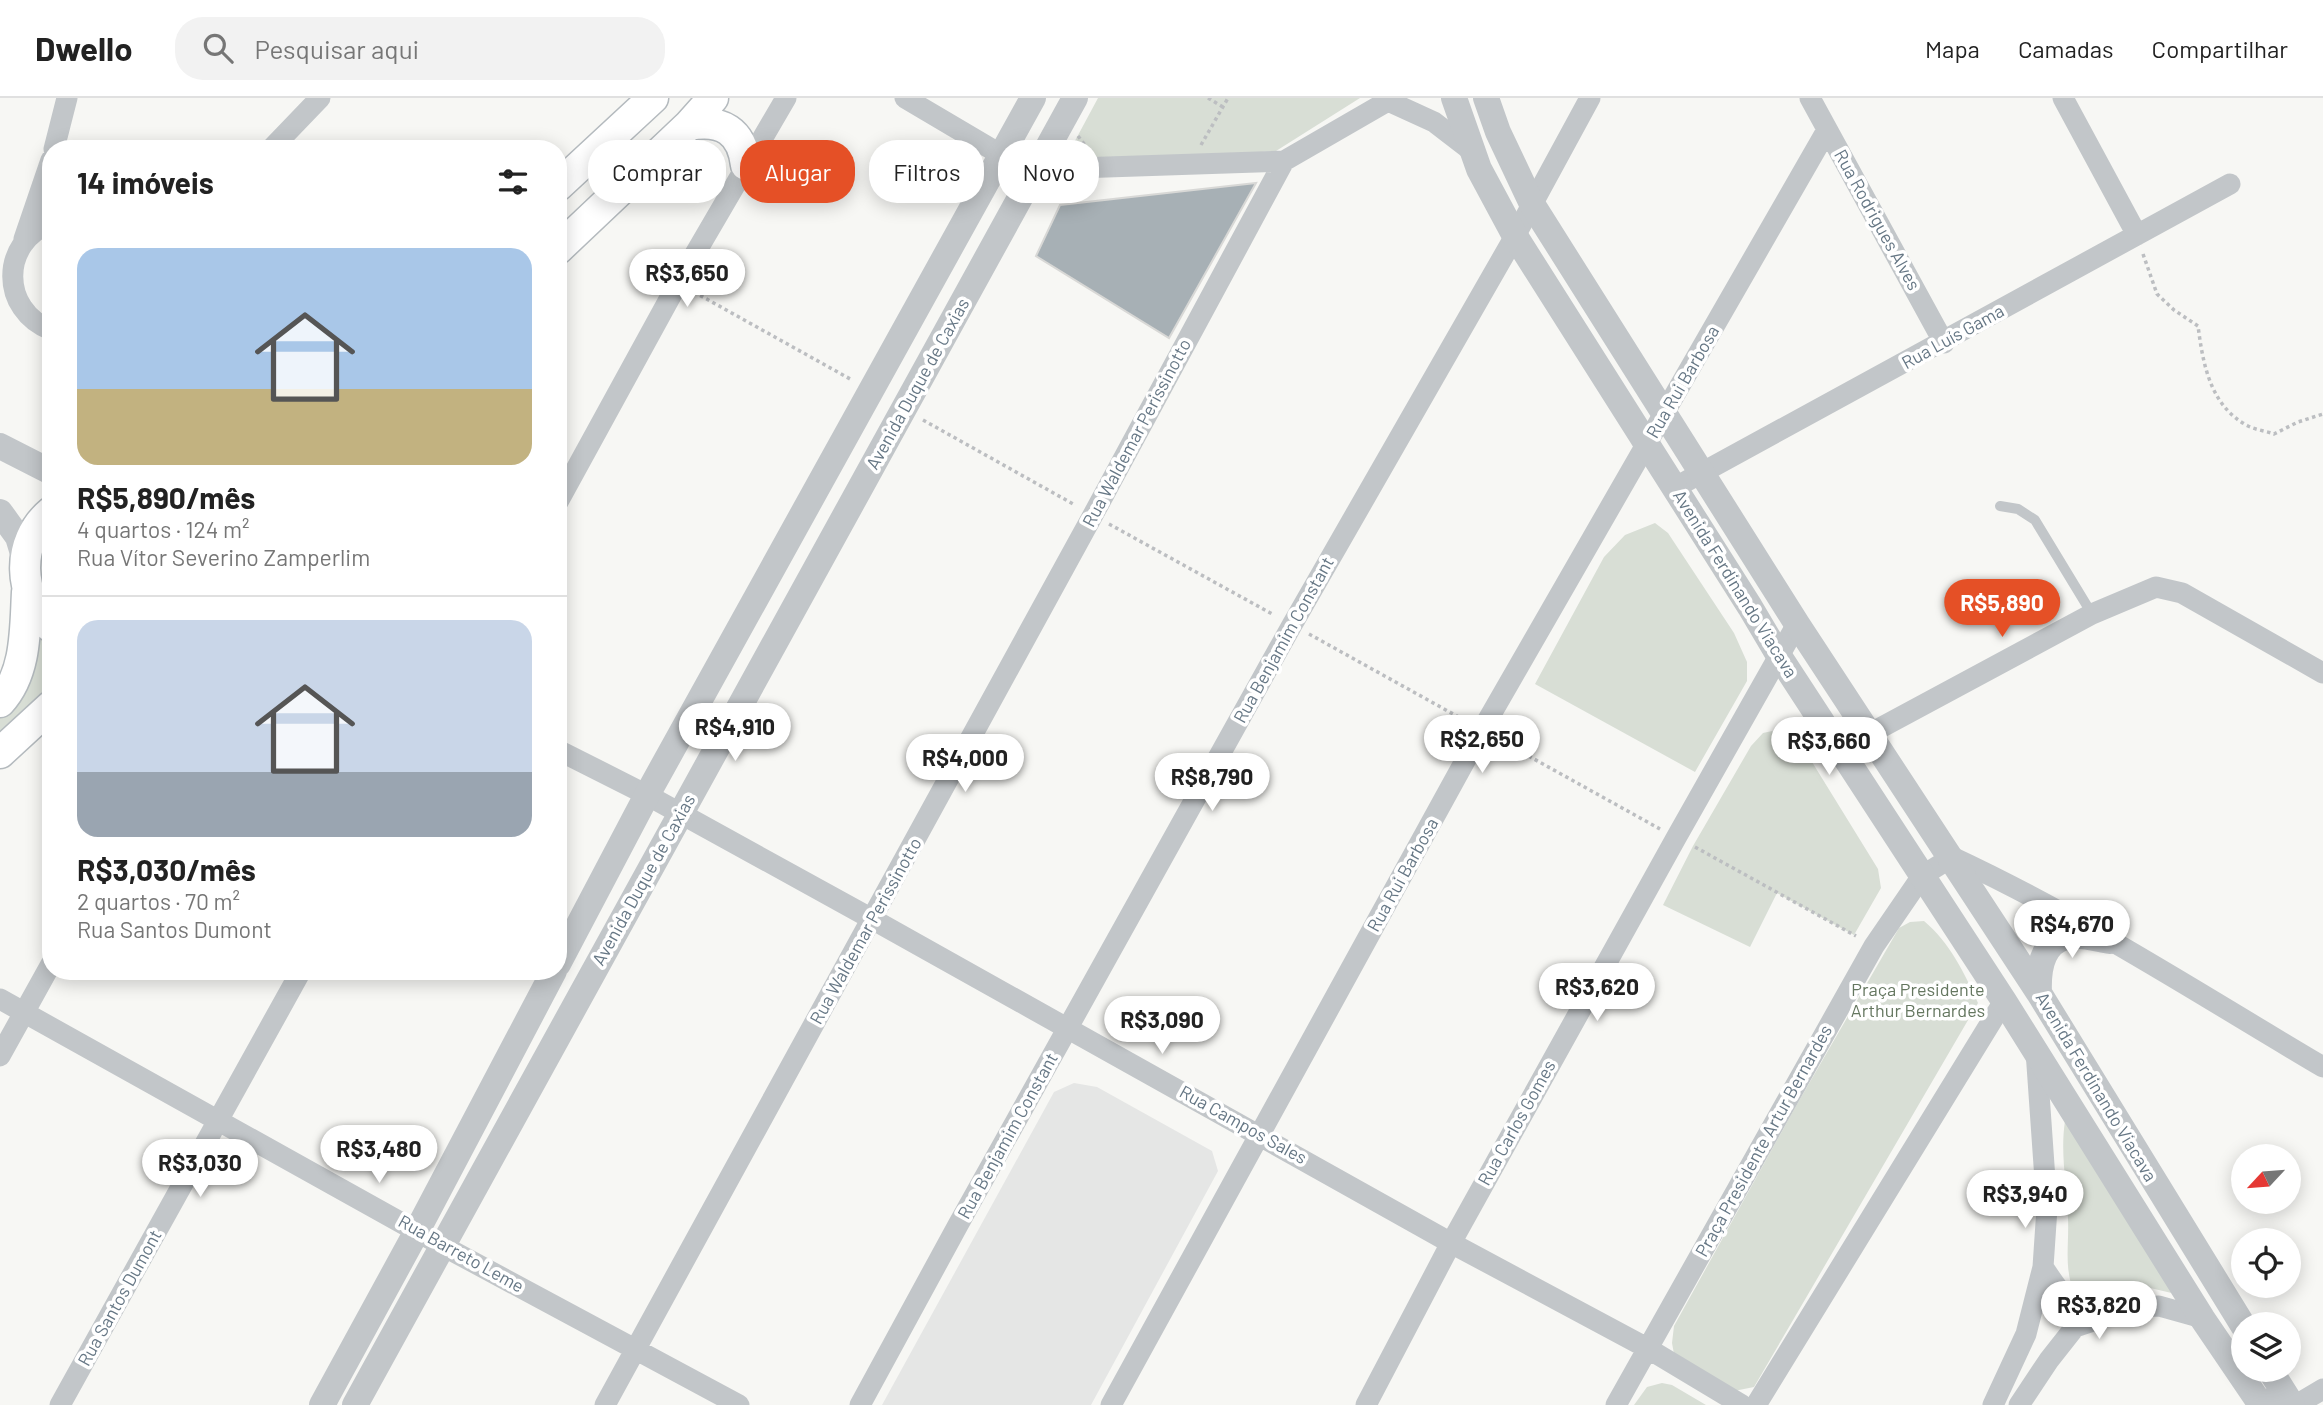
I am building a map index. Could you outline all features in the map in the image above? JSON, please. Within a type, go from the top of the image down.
[{"type":"main road","points":[[567,178],[653,98]]},
{"type":"main road","points":[[567,240],[689,125],[713,98]]},
{"type":"main road","points":[[689,125],[704,122],[730,131],[740,141]]},
{"type":"main road","points":[[0,702],[18,670],[24,647],[27,591],[25,560],[29,543],[42,522]]},
{"type":"main road","points":[[27,591],[42,619]]},
{"type":"main road","points":[[0,753],[42,714]]},
{"type":"street","points":[[56,140],[66,98]]},
{"type":"street","points":[[280,140],[320,98]]},
{"type":"street","points":[[761,140],[786,98]]},
{"type":"street","points":[[905,98],[998,152]]},
{"type":"street","name":"Avenida Duque de Caxias","points":[[1009,140],[1033,98]]},
{"type":"street","name":"Avenida Duque de Caxias","points":[[1051,140],[1075,98]]},
{"type":"street","name":"Avenida Ferdinando Viacava","points":[[1454,98],[1473,152],[1515,236],[1779,656],[2036,1051],[2202,1318],[2257,1399],[2271,1405]]},
{"type":"street","name":"Avenida Ferdinando Viacava","points":[[1486,98],[1498,132],[1532,204],[1797,624],[2039,993],[2235,1312]]},
{"type":"street","name":"Rua Benjamim Constant","points":[[860,1405],[1299,613],[1515,236],[1590,98]]},
{"type":"street","name":"Rua Rodrigues Alves","points":[[1810,98],[1944,343]]},
{"type":"street","points":[[2063,98],[2137,235]]},
{"type":"street","points":[[1099,167],[1284,161],[1389,99],[1434,122],[1473,152]]},
{"type":"street","name":"Rua Rui Barbosa","points":[[1111,1405],[1482,730],[1828,130]]},
{"type":"street","name":"Avenida Duque de Caxias","points":[[567,947],[647,795],[998,159]]},
{"type":"street","name":"Rua Waldemar Perissinotto","points":[[606,1405],[1284,161]]},
{"type":"street","points":[[567,486],[740,175]]},
{"type":"street","name":"Rua Luís Gama","points":[[1674,488],[1944,343],[2230,184]]},
{"type":"street","points":[[42,191],[13,247],[8,298],[42,327]]},
{"type":"street","name":"Avenida Duque de Caxias","points":[[355,1405],[1016,203]]},
{"type":"street","points":[[13,247],[42,226]]},
{"type":"street","points":[[0,446],[42,467]]},
{"type":"street","points":[[0,512],[18,537],[25,560]]},
{"type":"street","points":[[1869,734],[2092,614],[2156,587],[2182,593],[2323,673]]},
{"type":"street","name":"Rua Carlos Gomes","points":[[1366,1405],[1451,1243],[1797,624]]},
{"type":"street","name":"Rua Campos Sales","points":[[567,755],[647,795],[1069,1028],[1451,1243],[1647,1348],[1742,1405]]},
{"type":"street","points":[[1952,857],[2009,884],[2110,940],[2323,1067]]},
{"type":"street","name":"Praça Presidente Artur Bernardes","points":[[1616,1405],[1874,946],[1922,876],[1952,857]]},
{"type":"street","points":[[2039,993],[2038,975],[2042,959],[2055,942],[2066,936],[2110,940]]},
{"type":"street","points":[[0,1056],[42,980]]},
{"type":"street","name":"Rua Santos Dumont","points":[[60,1405],[296,980]]},
{"type":"street","points":[[322,1405],[549,980]]},
{"type":"street","name":"Rua Barreto Leme","points":[[0,999],[443,1246],[739,1405]]},
{"type":"street","points":[[1756,1405],[2004,1001]]},
{"type":"street","points":[[1993,1405],[2026,1334],[2043,1267],[2047,1208],[2036,1051]]},
{"type":"street","points":[[2043,1267],[2064,1297],[2074,1306],[2112,1315]]},
{"type":"street","points":[[2019,1405],[2075,1326],[2135,1307],[2159,1306],[2202,1318]]},
{"type":"street","points":[[2278,1382],[2294,1405],[2323,1389]]},
{"type":"lane","points":[[2000,506],[2018,509],[2035,520],[2092,614]]},
{"type":"path","points":[[1208,98],[1223,107]]},
{"type":"path","points":[[1198,150],[1228,98]]},
{"type":"path","points":[[2137,235],[2157,294],[2174,310],[2198,326],[2203,366],[2221,403],[2248,426],[2274,434],[2323,414]]},
{"type":"shaded area","points":[[1074,1083],[1097,1087],[1212,1151],[1218,1171],[1091,1405],[882,1405],[1054,1092]]},
{"type":"green space","points":[[1098,98],[1360,98],[1276,151],[1099,163],[1099,140],[1075,140]]},
{"type":"green space","points":[[1655,523],[1668,533],[1734,633],[1747,662],[1747,681],[1695,772],[1535,684],[1604,557],[1625,535]]},
{"type":"green space","points":[[33,631],[42,638],[42,701],[0,740],[0,707]]},
{"type":"green space","points":[[1781,729],[1796,736],[1878,869],[1881,888],[1854,935],[1777,893],[1750,947],[1663,905],[1693,846],[1751,746],[1763,733]]},
{"type":"green space","name":"Praça Presidente Arthur Bernardes","points":[[1924,921],[1949,948],[1978,1003],[1754,1387],[1729,1392],[1676,1365],[1672,1343],[1674,1326],[1899,928],[1910,922]]},
{"type":"green space","points":[[2065,1121],[2180,1295],[2146,1287],[2101,1297],[2084,1292],[2071,1284],[2063,1157]]},
{"type":"green space","points":[[1662,1383],[1672,1385],[1706,1405],[1634,1405],[1647,1387]]},
{"type":"building","points":[[1256,183],[1169,338],[1036,256],[1060,205],[1099,203],[1099,201]]}]
